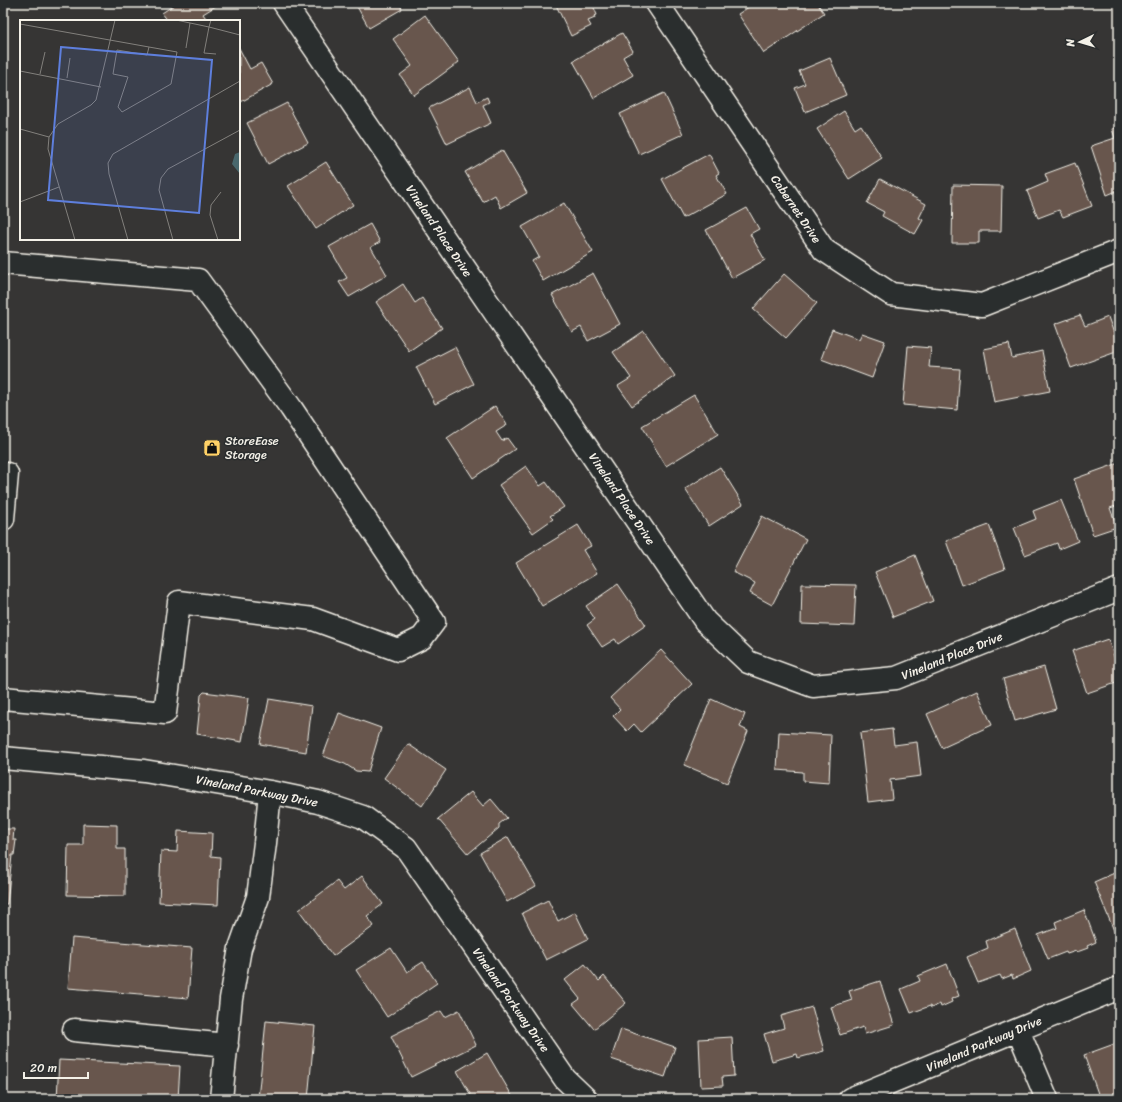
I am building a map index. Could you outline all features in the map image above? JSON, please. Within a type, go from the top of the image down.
[{"type":"street","name":"Vineland Place Drive","points":[[284,3],[705,621],[748,662],[812,686],[896,678],[1119,589]]},
{"type":"street","name":"Cabernet Drive","points":[[657,3],[824,250],[891,294],[982,305],[1119,251]]},
{"type":"street","points":[[3,263],[198,280],[291,408],[434,622],[422,638],[398,650],[314,619],[179,602],[165,713],[3,698]]},
{"type":"street","points":[[3,474],[7,474],[3,519]]},
{"type":"street","name":"Vineland Parkway Drive","points":[[3,758],[144,771],[270,792],[318,802],[363,817],[406,848],[565,1078],[586,1099]]},
{"type":"street","points":[[221,1099],[231,998],[240,948],[258,897],[266,843],[270,792]]},
{"type":"street","name":"Vineland Parkway Drive","points":[[850,1099],[1119,988]]},
{"type":"street","points":[[74,1030],[227,1045]]},
{"type":"street","points":[[1018,1030],[1047,1099]]},
{"type":"building","points":[[177,3],[219,4],[203,14],[207,20],[167,20],[162,13]]},
{"type":"building","points":[[355,3],[399,3],[402,9],[369,28]]},
{"type":"building","points":[[555,3],[592,3],[597,15],[594,16],[595,18],[588,21],[591,26],[571,36]]},
{"type":"building","points":[[755,3],[817,3],[824,13],[764,53],[738,14]]},
{"type":"building","points":[[425,15],[459,62],[414,95],[400,75],[412,66],[393,39]]},
{"type":"building","points":[[622,33],[633,51],[623,57],[633,75],[594,98],[573,61]]},
{"type":"building","points":[[240,50],[250,69],[261,63],[273,84],[240,102]]},
{"type":"building","points":[[830,58],[846,95],[805,112],[795,88],[805,84],[799,71]]},
{"type":"building","points":[[470,87],[477,102],[487,97],[489,102],[483,105],[491,123],[447,144],[429,108]]},
{"type":"building","points":[[664,93],[683,134],[639,154],[620,114]]},
{"type":"building","points":[[287,103],[308,143],[268,164],[247,123]]},
{"type":"building","points":[[844,111],[855,129],[861,125],[882,158],[849,179],[817,129]]},
{"type":"building","points":[[1119,126],[1119,190],[1107,195],[1091,146],[1115,138],[1112,129]]},
{"type":"building","points":[[502,150],[527,193],[501,208],[495,195],[483,202],[465,172]]},
{"type":"building","points":[[709,154],[719,173],[716,175],[727,194],[683,218],[662,179]]},
{"type":"building","points":[[326,162],[353,205],[316,229],[288,186]]},
{"type":"building","points":[[1075,163],[1092,206],[1063,217],[1059,210],[1038,218],[1027,191],[1048,182],[1045,174]]},
{"type":"building","points":[[880,179],[926,204],[919,218],[923,220],[915,234],[882,216],[884,212],[867,203]]},
{"type":"building","points":[[953,185],[1002,186],[1001,231],[979,231],[979,243],[952,243]]},
{"type":"building","points":[[564,203],[593,252],[543,281],[532,261],[539,257],[522,227]]},
{"type":"building","points":[[747,208],[759,229],[750,234],[765,260],[732,278],[706,230]]},
{"type":"building","points":[[370,224],[380,242],[371,247],[387,275],[349,297],[339,282],[347,278],[329,247]]},
{"type":"building","points":[[593,273],[620,324],[588,341],[581,327],[572,332],[552,295]]},
{"type":"building","points":[[784,274],[817,303],[786,338],[753,309]]},
{"type":"building","points":[[403,284],[415,303],[422,298],[442,328],[409,351],[376,302]]},
{"type":"building","points":[[1080,315],[1085,326],[1108,317],[1119,347],[1119,351],[1071,368],[1055,324]]},
{"type":"building","points":[[832,329],[859,339],[862,333],[885,341],[872,378],[821,359]]},
{"type":"building","points":[[644,331],[675,376],[632,406],[618,386],[631,378],[613,352]]},
{"type":"building","points":[[1009,344],[1012,358],[1042,351],[1050,391],[994,402],[984,349]]},
{"type":"building","points":[[908,346],[931,348],[929,367],[960,369],[957,410],[903,405]]},
{"type":"building","points":[[455,347],[474,384],[435,404],[416,367]]},
{"type":"building","points":[[694,395],[718,434],[666,466],[642,426]]},
{"type":"building","points":[[495,406],[507,425],[496,432],[502,441],[507,438],[515,449],[473,478],[447,438]]},
{"type":"building","points":[[1119,463],[1119,505],[1110,508],[1117,527],[1093,535],[1074,479]]},
{"type":"building","points":[[526,466],[540,486],[546,482],[564,507],[550,516],[553,519],[533,533],[499,485]]},
{"type":"building","points":[[720,467],[743,504],[709,526],[685,489]]},
{"type":"building","points":[[1061,500],[1078,541],[1059,549],[1057,543],[1025,555],[1014,528],[1036,519],[1033,511]]},
{"type":"building","points":[[762,516],[806,539],[772,605],[750,593],[755,583],[733,572]]},
{"type":"building","points":[[578,525],[591,546],[583,550],[597,573],[542,606],[516,563]]},
{"type":"building","points":[[989,525],[1005,569],[962,585],[946,541]]},
{"type":"building","points":[[915,555],[933,601],[893,617],[875,572]]},
{"type":"building","points":[[618,584],[646,625],[618,644],[615,639],[602,647],[587,625],[595,619],[586,606]]},
{"type":"building","points":[[802,584],[856,585],[854,626],[801,624]]},
{"type":"building","points":[[1108,639],[1119,671],[1119,682],[1087,693],[1072,651]]},
{"type":"building","points":[[661,650],[692,684],[641,732],[634,724],[627,731],[613,716],[620,709],[610,698]]},
{"type":"building","points":[[1044,667],[1056,709],[1015,721],[1003,679]]},
{"type":"building","points":[[977,691],[992,725],[942,748],[927,714]]},
{"type":"building","points":[[204,692],[249,698],[242,742],[197,734],[201,695]]},
{"type":"building","points":[[269,699],[312,706],[306,752],[260,744]]},
{"type":"building","points":[[711,699],[745,714],[740,727],[748,731],[727,783],[684,765]]},
{"type":"building","points":[[339,713],[381,728],[368,772],[356,771],[345,764],[323,756]]},
{"type":"building","points":[[892,729],[894,745],[917,742],[921,776],[890,780],[892,799],[868,802],[860,733]]},
{"type":"building","points":[[779,732],[831,735],[829,783],[803,781],[803,772],[777,770]]},
{"type":"building","points":[[408,744],[446,770],[422,806],[384,778]]},
{"type":"building","points":[[471,792],[483,806],[491,799],[507,818],[499,824],[499,828],[468,854],[438,819]]},
{"type":"building","points":[[83,824],[117,825],[117,849],[125,849],[125,896],[67,895],[68,845],[83,845]]},
{"type":"building","points":[[3,829],[14,829],[13,840],[16,840],[14,855],[12,855],[7,904],[3,904]]},
{"type":"building","points":[[178,831],[212,833],[211,856],[220,857],[218,905],[159,902],[161,851],[177,852]]},
{"type":"building","points":[[508,837],[536,886],[507,902],[480,853]]},
{"type":"building","points":[[1119,871],[1119,937],[1117,938],[1094,882]]},
{"type":"building","points":[[362,876],[383,904],[367,916],[374,926],[333,956],[299,910],[337,881],[344,890]]},
{"type":"building","points":[[548,900],[558,921],[575,912],[588,939],[546,960],[522,913]]},
{"type":"building","points":[[1084,910],[1096,942],[1087,946],[1088,948],[1077,952],[1067,954],[1066,952],[1048,959],[1038,935],[1057,928],[1055,922]]},
{"type":"building","points":[[1015,929],[1031,971],[1013,979],[1012,975],[1002,979],[1000,975],[978,983],[967,957],[988,948],[986,941]]},
{"type":"building","points":[[72,938],[192,948],[188,998],[68,988]]},
{"type":"building","points":[[391,948],[407,972],[423,962],[437,983],[387,1017],[356,970]]},
{"type":"building","points":[[585,964],[599,981],[604,976],[626,1003],[594,1029],[573,1004],[580,999],[565,980]]},
{"type":"building","points":[[947,964],[959,996],[951,999],[952,1002],[941,1007],[940,1004],[931,1008],[930,1006],[911,1013],[901,989],[920,981],[918,976]]},
{"type":"building","points":[[880,981],[894,1025],[865,1034],[863,1027],[840,1035],[831,1007],[852,1000],[849,991]]},
{"type":"building","points":[[812,1007],[824,1051],[798,1058],[797,1054],[772,1061],[764,1034],[784,1028],[781,1016]]},
{"type":"building","points":[[459,1010],[476,1045],[411,1077],[391,1036],[441,1011],[445,1017]]},
{"type":"building","points":[[266,1021],[315,1026],[308,1099],[258,1099]]},
{"type":"building","points":[[621,1029],[675,1047],[665,1077],[611,1059]]},
{"type":"building","points":[[732,1037],[734,1076],[722,1077],[723,1086],[701,1087],[699,1039]]},
{"type":"building","points":[[1117,1043],[1119,1050],[1119,1099],[1100,1099],[1084,1055]]},
{"type":"building","points":[[487,1053],[514,1099],[473,1099],[457,1071]]},
{"type":"building","points":[[59,1060],[180,1066],[178,1099],[57,1099]]},
{"type":"place","name":"StoreEase Storage","points":[[212,448]]}]
